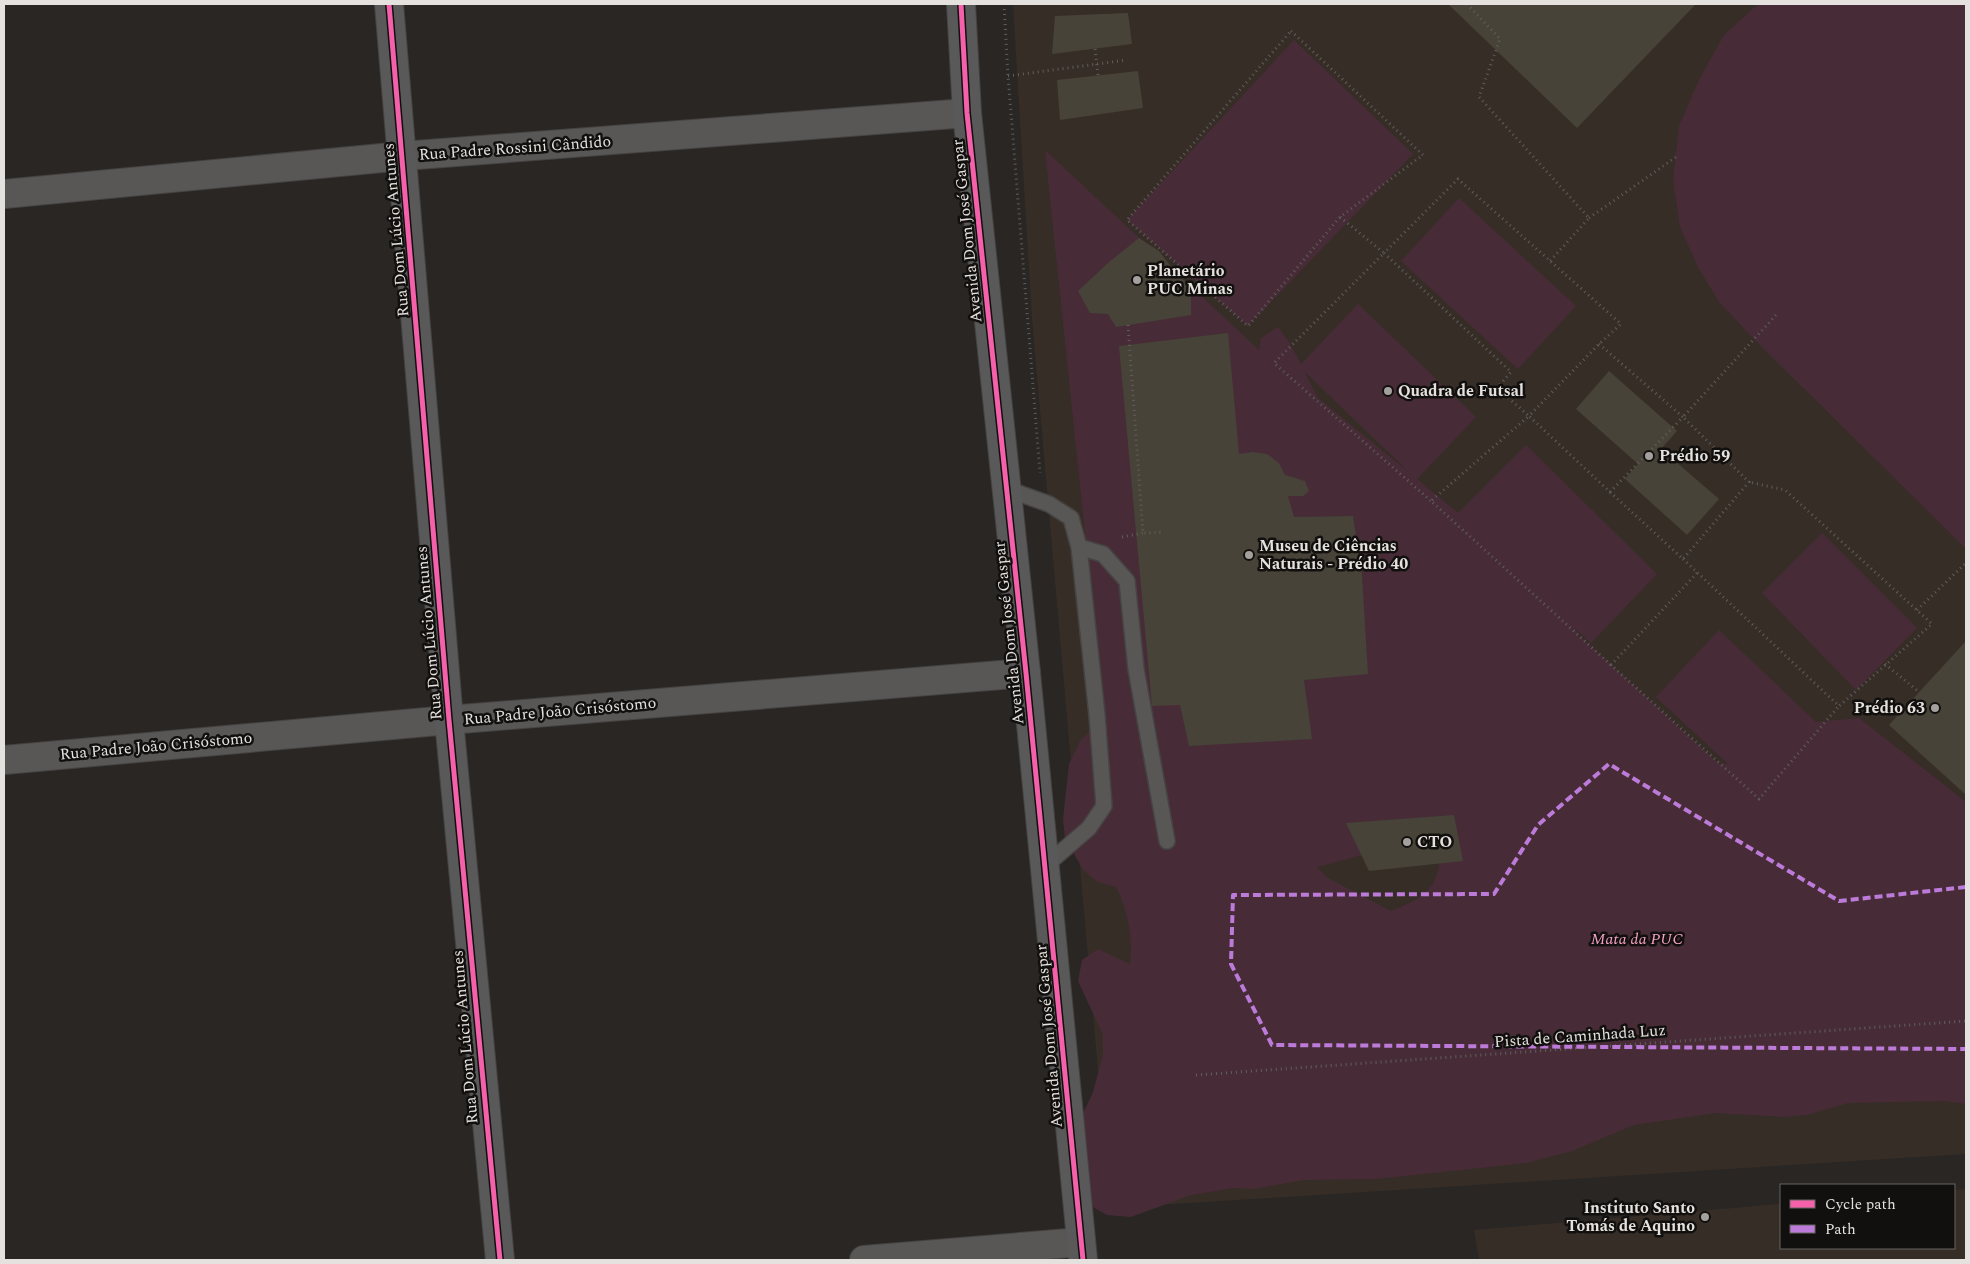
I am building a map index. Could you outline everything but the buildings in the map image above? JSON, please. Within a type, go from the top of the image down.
[{"type":"street","name":"Rua Dom Lúcio Antunes","points":[[389,4],[449,720],[500,1260]]},
{"type":"street","name":"Avenida Dom José Gaspar","points":[[961,4],[967,113],[1026,673],[1082,1251]]},
{"type":"street","name":"Rua Padre Rossini Cândido","points":[[4,194],[403,156],[967,113]]},
{"type":"street","name":"Rua Padre João Crisóstomo","points":[[4,760],[449,720],[1026,673]]},
{"type":"street","points":[[864,1260],[1082,1251]]},
{"type":"lane","points":[[1007,489],[1049,504],[1071,518],[1079,547],[1097,715],[1104,806],[1089,828],[1045,866]]},
{"type":"lane","points":[[1079,547],[1103,554],[1127,581],[1136,669],[1167,841]]},
{"type":"path","points":[[1004,4],[1008,76],[1042,495],[1049,504]]},
{"type":"path","points":[[1467,4],[1500,39],[1479,97],[1590,218]]},
{"type":"path","points":[[1291,31],[1423,155],[1340,217],[1248,326],[1127,220],[1291,31]]},
{"type":"path","points":[[1095,49],[1098,75]]},
{"type":"path","points":[[1008,76],[1127,60]]},
{"type":"path","points":[[1550,261],[1590,218],[1676,157]]},
{"type":"path","points":[[1431,501],[1529,416],[1599,344],[1622,324],[1458,179],[1274,363],[1431,501],[1759,799],[1839,706],[1932,624],[1785,490],[1749,482],[1683,417],[1599,344]]},
{"type":"path","points":[[1340,217],[1384,253],[1511,372],[1497,388],[1839,706]]},
{"type":"path","points":[[1610,492],[1683,417],[1776,315]]},
{"type":"path","points":[[1128,325],[1143,534],[1164,532]]},
{"type":"path","points":[[1683,560],[1749,482]]},
{"type":"path","points":[[1917,610],[1966,562]]},
{"type":"path","points":[[1610,665],[1697,573]]},
{"type":"path","points":[[1885,664],[1919,692]]},
{"type":"shaded area","points":[[1013,4],[1966,4],[1966,1154],[1110,1208],[1032,318]]},
{"type":"shaded area","name":"Instituto Santo Tomás de Aquino","points":[[1966,1189],[1966,1260],[1479,1260],[1474,1230],[1780,1204],[1780,1249],[1955,1249],[1955,1190]]},
{"type":"green space","points":[[1758,4],[1966,4],[1966,549],[1719,302],[1698,267],[1680,227],[1673,180],[1679,126],[1700,78],[1724,35]]},
{"type":"green space","points":[[1294,40],[1413,154],[1248,326],[1127,220]]},
{"type":"green space","name":"Mata da PUC","points":[[1045,150],[1259,350],[1261,338],[1278,327],[1301,364],[1358,304],[1476,417],[1417,479],[1458,513],[1526,445],[1657,574],[1591,643],[1574,628],[1580,636],[1717,762],[1728,764],[1656,697],[1719,630],[1816,722],[1859,718],[1966,802],[1966,1104],[1943,1101],[1848,1103],[1807,1115],[1783,1117],[1716,1113],[1634,1125],[1572,1151],[1526,1163],[1376,1179],[1304,1180],[1254,1189],[1233,1188],[1191,1195],[1131,1217],[1107,1215],[1091,1206],[1076,1129],[1093,1092],[1103,1055],[1103,1035],[1078,981],[1082,960],[1098,949],[1130,964],[1130,934],[1124,905],[1116,887],[1098,882],[1084,871],[1065,839],[1063,819],[1069,764],[1080,741],[1097,724],[1106,735]],"holes":[[[1306,373],[1411,474],[1318,398]],[[1416,841],[1440,860],[1437,875],[1432,885],[1422,895],[1410,903],[1391,911],[1328,878],[1317,867]]]},
{"type":"green space","name":"Quadra de Futsal","points":[[1459,198],[1576,306],[1518,369],[1401,261]]},
{"type":"green space","points":[[1822,533],[1917,628],[1856,690],[1762,593]]},
{"type":"marked path","points":[[1966,887],[1839,901],[1609,764],[1538,825],[1494,894],[1233,895],[1231,964],[1272,1045],[1966,1049]]},
{"type":"cycle path","points":[[389,4],[449,720],[500,1260]]},
{"type":"cycle path","points":[[961,4],[967,113],[1026,673],[1083,1260]]},
{"type":"place","name":"Planetário PUC Minas","points":[[1137,280]]},
{"type":"place","name":"Quadra de Futsal","points":[[1388,391]]},
{"type":"place","name":"Prédio 59","points":[[1649,456]]},
{"type":"place","name":"Museu de Ciências Naturais - Prédio 40","points":[[1249,555]]},
{"type":"place","name":"Prédio 63","points":[[1935,708]]},
{"type":"place","name":"CTO","points":[[1407,842]]},
{"type":"place","name":"Instituto Santo Tomás de Aquino","points":[[1705,1217]]}]
